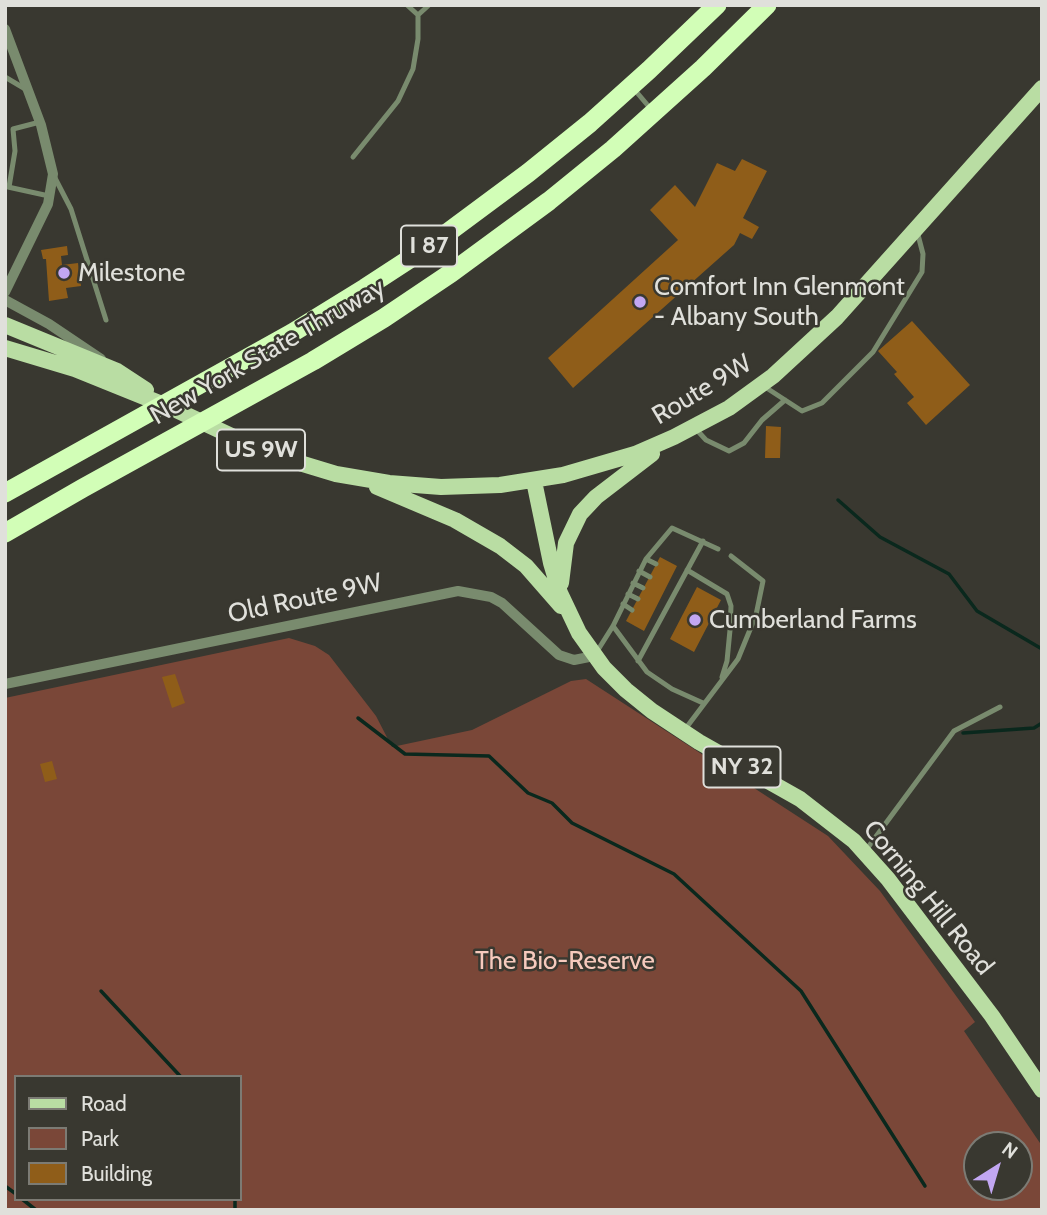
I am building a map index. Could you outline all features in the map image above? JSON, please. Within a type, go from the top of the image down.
[{"type":"highway","name":"New York State Thruway","points":[[5,493],[341,303],[430,245],[528,173],[632,86],[717,5]]},
{"type":"highway","name":"New York State Thruway","points":[[5,533],[348,340],[451,274],[549,201],[654,114],[766,5]]},
{"type":"main road","name":"Route 9W","points":[[352,477],[441,487],[534,481],[618,460],[674,437],[729,408],[762,385],[823,331],[1042,88]]},
{"type":"main road","name":"US 9W","points":[[5,325],[117,371],[174,409]]},
{"type":"main road","name":"US 9W","points":[[5,348],[55,362],[174,409],[270,454],[352,477]]},
{"type":"main road","points":[[560,593],[566,543],[580,514],[596,497],[674,437]]},
{"type":"main road","name":"NY 32","points":[[352,477],[455,520],[500,546],[535,575],[570,618]]},
{"type":"main road","name":"Corning Hill Road","points":[[534,481],[560,593],[570,618],[594,656],[626,690],[683,732],[800,799],[844,832],[864,852],[992,1016],[1042,1090]]},
{"type":"street","points":[[5,29],[40,122],[53,174],[43,215],[5,292]]},
{"type":"street","points":[[5,300],[50,324],[117,371]]},
{"type":"street","name":"Old Route 9W","points":[[5,684],[458,591],[491,597],[502,603],[559,655],[574,660],[594,656]]},
{"type":"lane","points":[[353,157],[398,101],[413,69],[418,39],[418,15],[407,5]]},
{"type":"lane","points":[[418,15],[429,5]]},
{"type":"lane","points":[[5,77],[29,92]]},
{"type":"lane","points":[[632,86],[654,114]]},
{"type":"lane","points":[[5,130],[40,122]]},
{"type":"lane","points":[[13,129],[15,151],[7,187],[50,195]]},
{"type":"lane","points":[[53,174],[71,209],[106,320]]},
{"type":"lane","points":[[762,385],[802,411],[822,403],[873,352],[922,272],[923,254],[916,229]]},
{"type":"lane","points":[[694,427],[706,440],[729,452],[744,443],[762,420],[785,400]]},
{"type":"lane","points":[[594,656],[613,626],[646,559],[672,528],[718,549]]},
{"type":"lane","points":[[638,661],[703,541]]},
{"type":"lane","points":[[683,732],[738,659],[756,615],[763,580],[731,556]]},
{"type":"lane","points":[[646,559],[656,564]]},
{"type":"lane","points":[[687,570],[727,594],[731,606],[727,661],[721,680]]},
{"type":"lane","points":[[639,571],[650,577]]},
{"type":"lane","points":[[674,573],[683,578]]},
{"type":"lane","points":[[634,583],[643,588]]},
{"type":"lane","points":[[667,586],[676,590]]},
{"type":"lane","points":[[628,594],[638,599]]},
{"type":"lane","points":[[661,597],[670,602]]},
{"type":"lane","points":[[623,604],[632,610]]},
{"type":"lane","points":[[656,608],[664,613]]},
{"type":"lane","points":[[650,619],[659,624]]},
{"type":"lane","points":[[613,626],[647,672],[672,689],[703,704]]},
{"type":"lane","points":[[864,852],[954,731],[1000,707]]},
{"type":"green space","name":"The Bio-Reserve","points":[[289,638],[315,646],[329,655],[376,716],[392,747],[472,730],[571,681],[586,679],[828,836],[880,891],[975,1022],[964,1031],[1032,1131],[963,1131],[963,1201],[1033,1201],[1033,1133],[1042,1146],[1042,1210],[5,1210],[5,698]]},
{"type":"building","name":"Comfort Inn Glenmont - Albany South","points":[[742,159],[767,171],[743,218],[759,227],[752,239],[740,233],[734,245],[573,388],[548,358],[678,240],[650,210],[675,185],[695,207],[717,163],[735,171]]},
{"type":"building","name":"Milestone","points":[[67,246],[68,255],[61,256],[62,265],[78,263],[81,286],[66,288],[68,298],[49,301],[46,259],[43,259],[41,250]]},
{"type":"building","points":[[912,321],[970,385],[926,425],[907,403],[914,397],[878,351]]},
{"type":"building","points":[[766,426],[781,427],[780,458],[765,458]]},
{"type":"building","name":"Cumberland Farms","points":[[660,557],[677,566],[644,631],[626,621]]},
{"type":"building","name":"Cumberland Farms","points":[[697,587],[721,600],[694,652],[670,639]]},
{"type":"building","points":[[175,674],[185,703],[172,708],[162,677]]},
{"type":"building","points":[[52,761],[57,779],[45,782],[40,764]]},
{"type":"waterway","points":[[838,500],[880,537],[949,574],[977,611],[1042,649]]},
{"type":"waterway","points":[[358,718],[405,754],[489,756],[528,793],[552,803],[572,823],[674,874],[801,991],[925,1186]]},
{"type":"waterway","points":[[963,733],[1034,728],[1042,723]]},
{"type":"waterway","points":[[101,991],[179,1075]]},
{"type":"waterway","points":[[5,1186],[14,1193]]},
{"type":"waterway","points":[[25,1201],[36,1210]]},
{"type":"waterway","points":[[235,1201],[235,1210]]},
{"type":"place","name":"Milestone","points":[[64,273]]},
{"type":"place","name":"Comfort Inn Glenmont - Albany South","points":[[640,302]]},
{"type":"place","name":"Cumberland Farms","points":[[695,620]]}]
